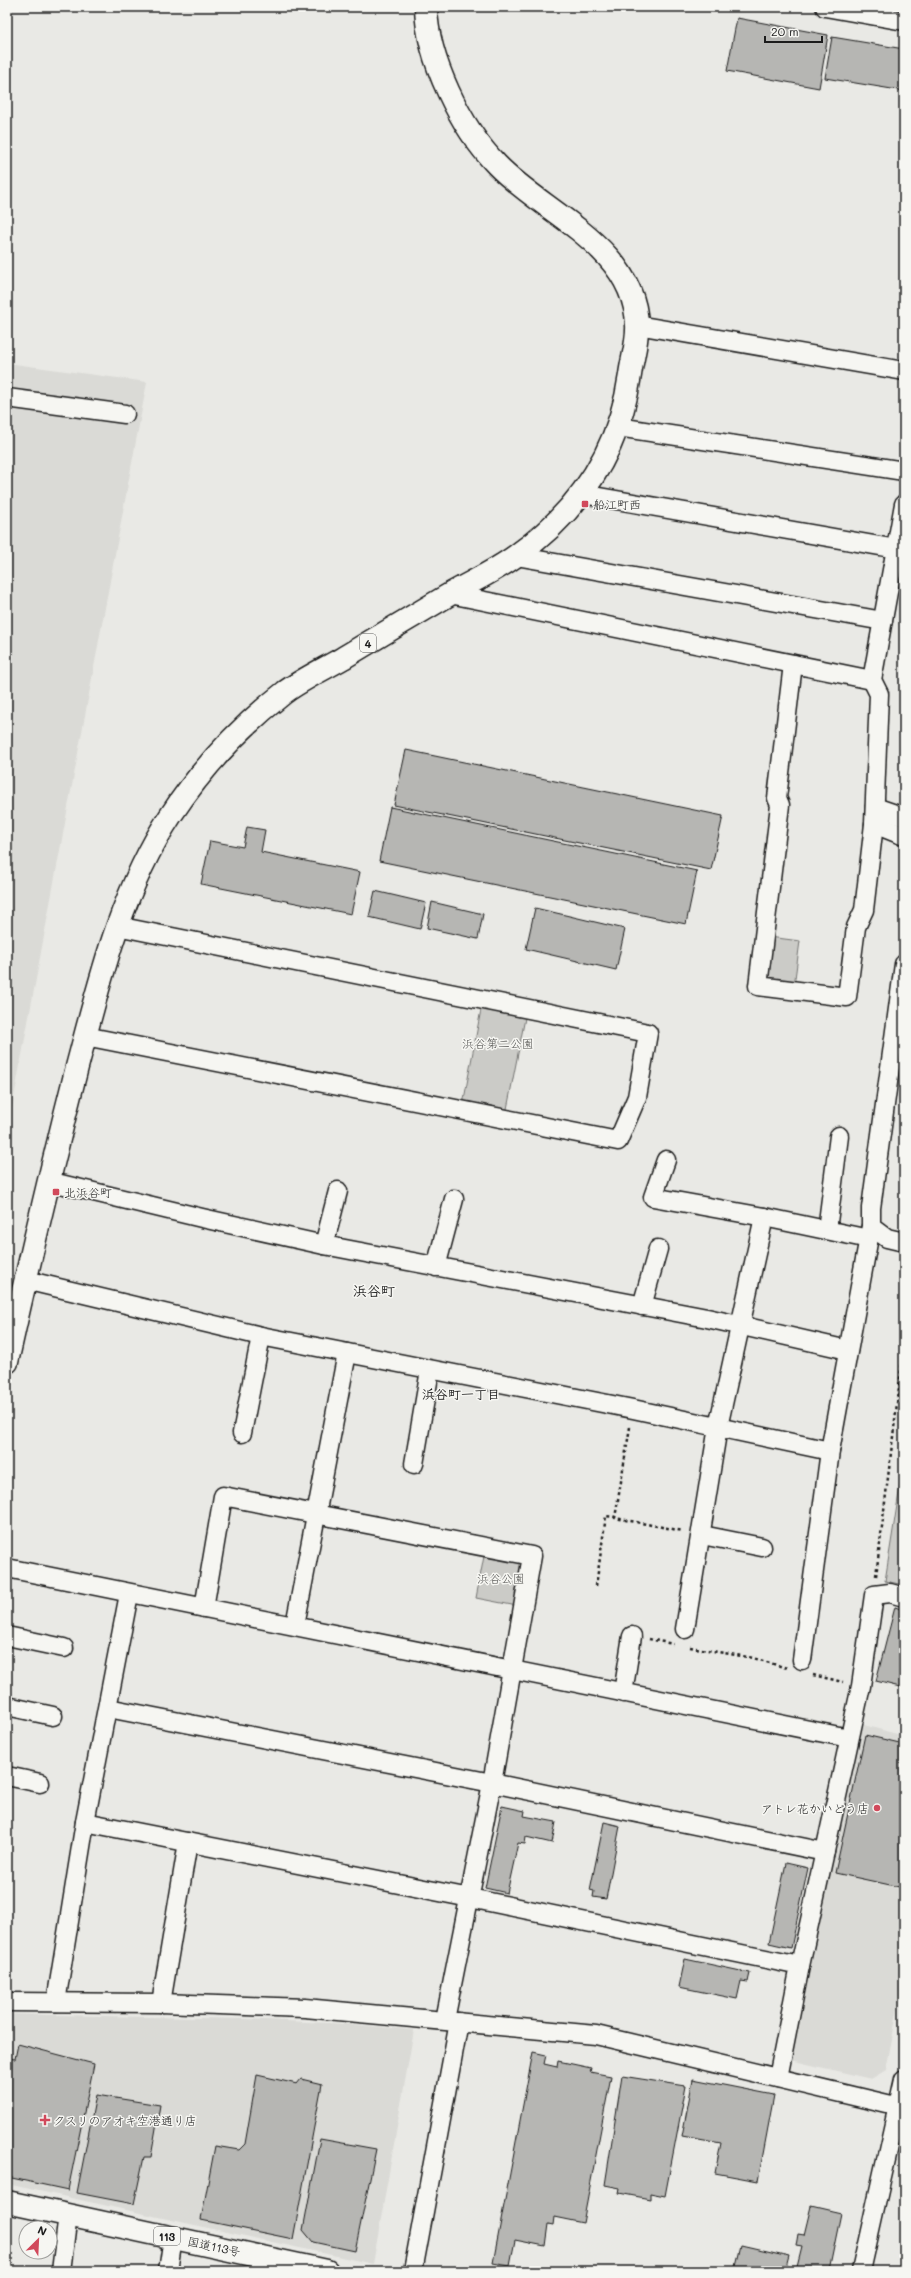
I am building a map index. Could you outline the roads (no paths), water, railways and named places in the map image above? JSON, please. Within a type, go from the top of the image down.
[{"type":"main road","name":"4","points":[[7,1362],[48,1181],[85,1036],[117,926],[139,871],[169,819],[201,773],[241,729],[288,690],[516,556],[551,527],[582,494],[598,471],[618,427],[626,401],[637,325],[632,298],[618,268],[591,238],[500,168],[478,143],[459,111],[432,50],[426,22],[426,7]]},
{"type":"main road","name":"国道113号","points":[[7,2202],[327,2271]]},
{"type":"street","points":[[825,7],[904,21]]},
{"type":"street","points":[[637,325],[904,371]]},
{"type":"street","points":[[7,398],[125,414]]},
{"type":"street","points":[[618,427],[904,471]]},
{"type":"street","points":[[582,494],[897,549]]},
{"type":"street","points":[[793,664],[777,798],[780,805],[758,986],[847,997],[856,927],[864,910],[874,816],[879,694],[872,680],[904,504]]},
{"type":"street","points":[[516,556],[883,621]]},
{"type":"street","points":[[450,594],[872,680]]},
{"type":"street","points":[[874,816],[904,817]]},
{"type":"street","points":[[874,816],[904,836]]},
{"type":"street","points":[[85,1036],[618,1141],[637,1097],[648,1033],[117,926]]},
{"type":"street","points":[[801,1668],[830,1451],[870,1232],[872,1200],[904,964]]},
{"type":"street","points":[[827,1230],[839,1136]]},
{"type":"street","points":[[666,1160],[653,1197],[827,1230],[870,1232],[904,1242]]},
{"type":"street","points":[[48,1181],[324,1245],[740,1325],[848,1350]]},
{"type":"street","points":[[324,1245],[338,1191]]},
{"type":"street","points":[[436,1267],[454,1199]]},
{"type":"street","points":[[684,1637],[702,1535],[718,1427],[764,1218]]},
{"type":"street","points":[[642,1306],[658,1249]]},
{"type":"street","points":[[25,1280],[261,1336],[633,1409],[830,1451]]},
{"type":"street","points":[[242,1433],[261,1336]]},
{"type":"street","points":[[295,1625],[347,1353]]},
{"type":"street","points":[[414,1464],[430,1370]]},
{"type":"street","points":[[204,1608],[224,1496],[532,1556],[492,1784],[470,1898],[413,2271]]},
{"type":"street","points":[[702,1535],[762,1547]]},
{"type":"street","points":[[7,1568],[129,1594],[295,1625],[849,1738]]},
{"type":"street","points":[[778,2078],[800,1966],[861,1686],[874,1595],[890,1593],[904,1596]]},
{"type":"street","points":[[56,2002],[85,1822],[129,1594]]},
{"type":"street","points":[[7,1636],[64,1648]]},
{"type":"street","points":[[623,1693],[632,1636]]},
{"type":"street","points":[[7,1706],[53,1716]]},
{"type":"street","points":[[108,1708],[825,1852]]},
{"type":"street","points":[[7,1776],[40,1782]]},
{"type":"street","points":[[85,1822],[470,1898],[800,1966]]},
{"type":"street","points":[[161,2003],[188,1842]]},
{"type":"street","points":[[7,2002],[161,2003],[305,2008],[596,2035],[901,2108]]},
{"type":"street","points":[[862,2271],[901,2108],[904,2079]]},
{"type":"street","points":[[61,2271],[68,2215]]},
{"type":"street","points":[[168,2271],[173,2237]]},
{"type":"place","name":"船江町西","points":[[585,504]]},
{"type":"place","name":"北浜谷町","points":[[56,1192]]},
{"type":"place","name":"アトレ花かいどう店","points":[[877,1808]]},
{"type":"place","name":"クスリのアオキ空港通り店","points":[[45,2120]]},
{"type":"district","name":"浜谷町","points":[[374,1290]]},
{"type":"district","name":"浜谷町一丁目","points":[[461,1393]]},
{"type":"park label","name":"浜谷第二公園","points":[[498,1043]]},
{"type":"park label","name":"浜谷公園","points":[[501,1578]]}]
